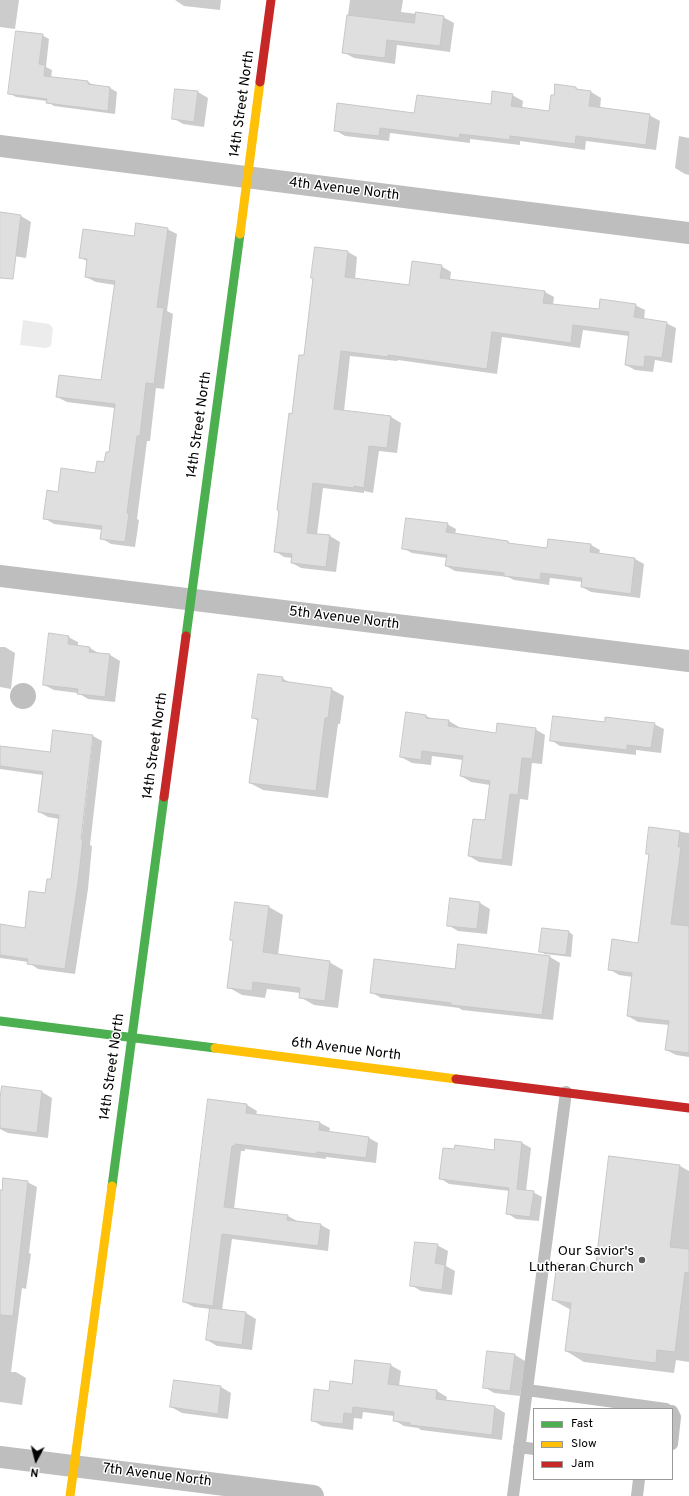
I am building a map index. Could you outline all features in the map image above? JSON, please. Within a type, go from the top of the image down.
[{"type":"street","name":"14th Street North","points":[[70,1496],[271,0]]},
{"type":"street","name":"4th Avenue North","points":[[0,146],[689,233]]},
{"type":"street","name":"5th Avenue North","points":[[0,576],[689,661]]},
{"type":"street","name":"6th Avenue North","points":[[0,1021],[689,1108]]},
{"type":"street","name":"7th Avenue North","points":[[0,1457],[313,1496]]},
{"type":"lane","points":[[513,1496],[566,1092]]},
{"type":"lane","points":[[527,1390],[659,1408]]},
{"type":"lane","points":[[673,1413],[675,1417],[673,1435]]},
{"type":"lane","points":[[520,1447],[533,1449]]},
{"type":"lane","points":[[637,1496],[639,1480]]},
{"type":"shaded area","points":[[23,320],[49,324],[53,328],[51,346],[46,348],[20,345]]},
{"type":"shaded area","points":[[23,683],[32,687],[36,696],[32,705],[23,709],[14,705],[10,696],[14,687]]},
{"type":"building","points":[[416,12],[444,16],[440,46],[387,40],[385,58],[342,53],[347,15],[414,23]]},
{"type":"building","points":[[16,31],[43,34],[39,64],[45,65],[44,76],[88,81],[88,84],[110,87],[108,111],[46,103],[47,99],[8,94]]},
{"type":"building","points":[[555,84],[591,91],[589,106],[650,114],[646,145],[576,136],[575,144],[510,136],[510,140],[460,134],[459,138],[380,128],[379,136],[334,131],[337,103],[414,113],[417,95],[491,104],[492,91],[513,94],[511,106],[549,111],[551,95],[554,95]]},
{"type":"building","points":[[175,89],[198,91],[194,122],[172,119]]},
{"type":"building","points":[[0,212],[21,215],[13,279],[0,278]]},
{"type":"building","points":[[136,223],[168,228],[157,307],[164,308],[154,384],[146,383],[140,436],[137,436],[127,513],[129,514],[125,542],[100,539],[102,526],[43,519],[47,490],[58,492],[61,468],[95,473],[97,461],[104,462],[106,452],[109,452],[115,404],[56,397],[59,375],[101,380],[115,281],[85,277],[87,259],[79,258],[83,229],[134,236]]},
{"type":"building","points":[[315,247],[348,251],[345,277],[409,285],[412,261],[442,265],[440,278],[545,291],[543,303],[599,309],[600,299],[636,304],[634,317],[667,322],[662,358],[645,356],[644,367],[625,365],[629,332],[573,325],[571,343],[492,332],[487,369],[388,355],[388,357],[341,351],[334,409],[391,416],[387,448],[369,446],[364,488],[313,483],[307,533],[330,535],[326,567],[291,563],[292,554],[274,552],[279,511],[277,510],[289,413],[292,414],[299,355],[304,355]]},
{"type":"building","points":[[406,518],[448,523],[446,532],[508,541],[508,543],[547,548],[548,539],[591,544],[590,552],[635,558],[631,594],[581,587],[582,578],[541,573],[540,580],[504,576],[504,573],[445,566],[447,555],[402,549]]},
{"type":"building","points":[[49,633],[69,636],[68,644],[90,647],[89,652],[110,654],[105,697],[77,694],[78,689],[43,685]]},
{"type":"building","points":[[258,674],[283,677],[282,681],[332,688],[328,718],[325,718],[316,791],[249,783],[258,719],[252,718]]},
{"type":"building","points":[[406,712],[426,715],[426,718],[449,720],[448,726],[496,733],[497,723],[536,728],[532,759],[522,758],[518,795],[510,794],[502,860],[468,856],[473,819],[485,820],[490,781],[460,776],[463,756],[422,751],[421,760],[400,757]]},
{"type":"building","points":[[553,716],[605,722],[605,717],[655,723],[651,748],[627,745],[627,750],[550,741]]},
{"type":"building","points":[[53,730],[93,735],[81,839],[83,839],[78,883],[65,969],[27,964],[28,959],[0,955],[0,924],[25,928],[29,891],[45,893],[47,879],[51,879],[59,815],[38,812],[43,772],[0,766],[0,746],[50,752]]},
{"type":"building","points":[[649,827],[680,831],[678,847],[681,847],[671,924],[689,926],[689,1053],[665,1050],[669,1021],[627,1016],[632,973],[608,970],[612,939],[638,943],[649,854],[646,854]]},
{"type":"building","points":[[450,898],[480,902],[477,929],[447,926]]},
{"type":"building","points":[[235,902],[269,906],[263,952],[330,961],[325,1001],[299,998],[300,988],[253,982],[252,991],[227,988],[233,941],[230,940]]},
{"type":"building","points":[[542,928],[569,931],[566,955],[539,952]]},
{"type":"building","points":[[458,944],[550,956],[542,1015],[451,1005],[451,1003],[370,993],[374,959],[455,969]]},
{"type":"building","points":[[2,1086],[42,1091],[37,1133],[0,1128],[0,1099]]},
{"type":"building","points":[[208,1099],[247,1104],[246,1113],[320,1122],[319,1130],[369,1137],[366,1158],[317,1152],[316,1154],[235,1144],[235,1146],[232,1146],[224,1207],[288,1215],[287,1220],[321,1224],[318,1246],[222,1234],[213,1306],[183,1302]]},
{"type":"building","points":[[495,1139],[522,1142],[517,1189],[534,1191],[530,1217],[506,1214],[509,1188],[439,1179],[443,1148],[454,1149],[455,1145],[494,1150]]},
{"type":"building","name":"Our Savior's Lutheran Church","points":[[609,1156],[680,1165],[670,1247],[689,1249],[689,1273],[685,1272],[675,1352],[657,1350],[656,1363],[565,1351],[571,1303],[552,1300],[557,1263],[595,1268]]},
{"type":"building","points":[[3,1178],[28,1181],[13,1316],[0,1315],[0,1190],[2,1190]]},
{"type":"building","points":[[415,1242],[438,1244],[435,1263],[445,1265],[442,1290],[410,1286]]},
{"type":"building","points":[[210,1308],[246,1312],[242,1345],[206,1340]]},
{"type":"building","points":[[487,1351],[515,1354],[510,1391],[483,1388]]},
{"type":"building","points":[[355,1360],[391,1364],[388,1384],[437,1390],[436,1399],[495,1406],[492,1435],[410,1425],[410,1423],[393,1421],[394,1412],[353,1407],[352,1414],[344,1413],[343,1424],[311,1421],[314,1389],[329,1391],[330,1381],[352,1384]]},
{"type":"building","points":[[174,1380],[221,1386],[218,1414],[170,1407]]},
{"type":"traffic: fast","points":[[186,636],[240,234]]},
{"type":"traffic: fast","points":[[112,1186],[164,797]]},
{"type":"traffic: fast","points":[[0,1021],[215,1048]]},
{"type":"traffic: slow","points":[[240,234],[260,82]]},
{"type":"traffic: slow","points":[[215,1048],[456,1079]]},
{"type":"traffic: slow","points":[[70,1496],[112,1186]]},
{"type":"traffic: jam","points":[[260,82],[271,0]]},
{"type":"traffic: jam","points":[[164,797],[186,636]]},
{"type":"traffic: jam","points":[[456,1079],[689,1108]]},
{"type":"place","name":"Our Savior's Lutheran Church","points":[[642,1260]]}]
